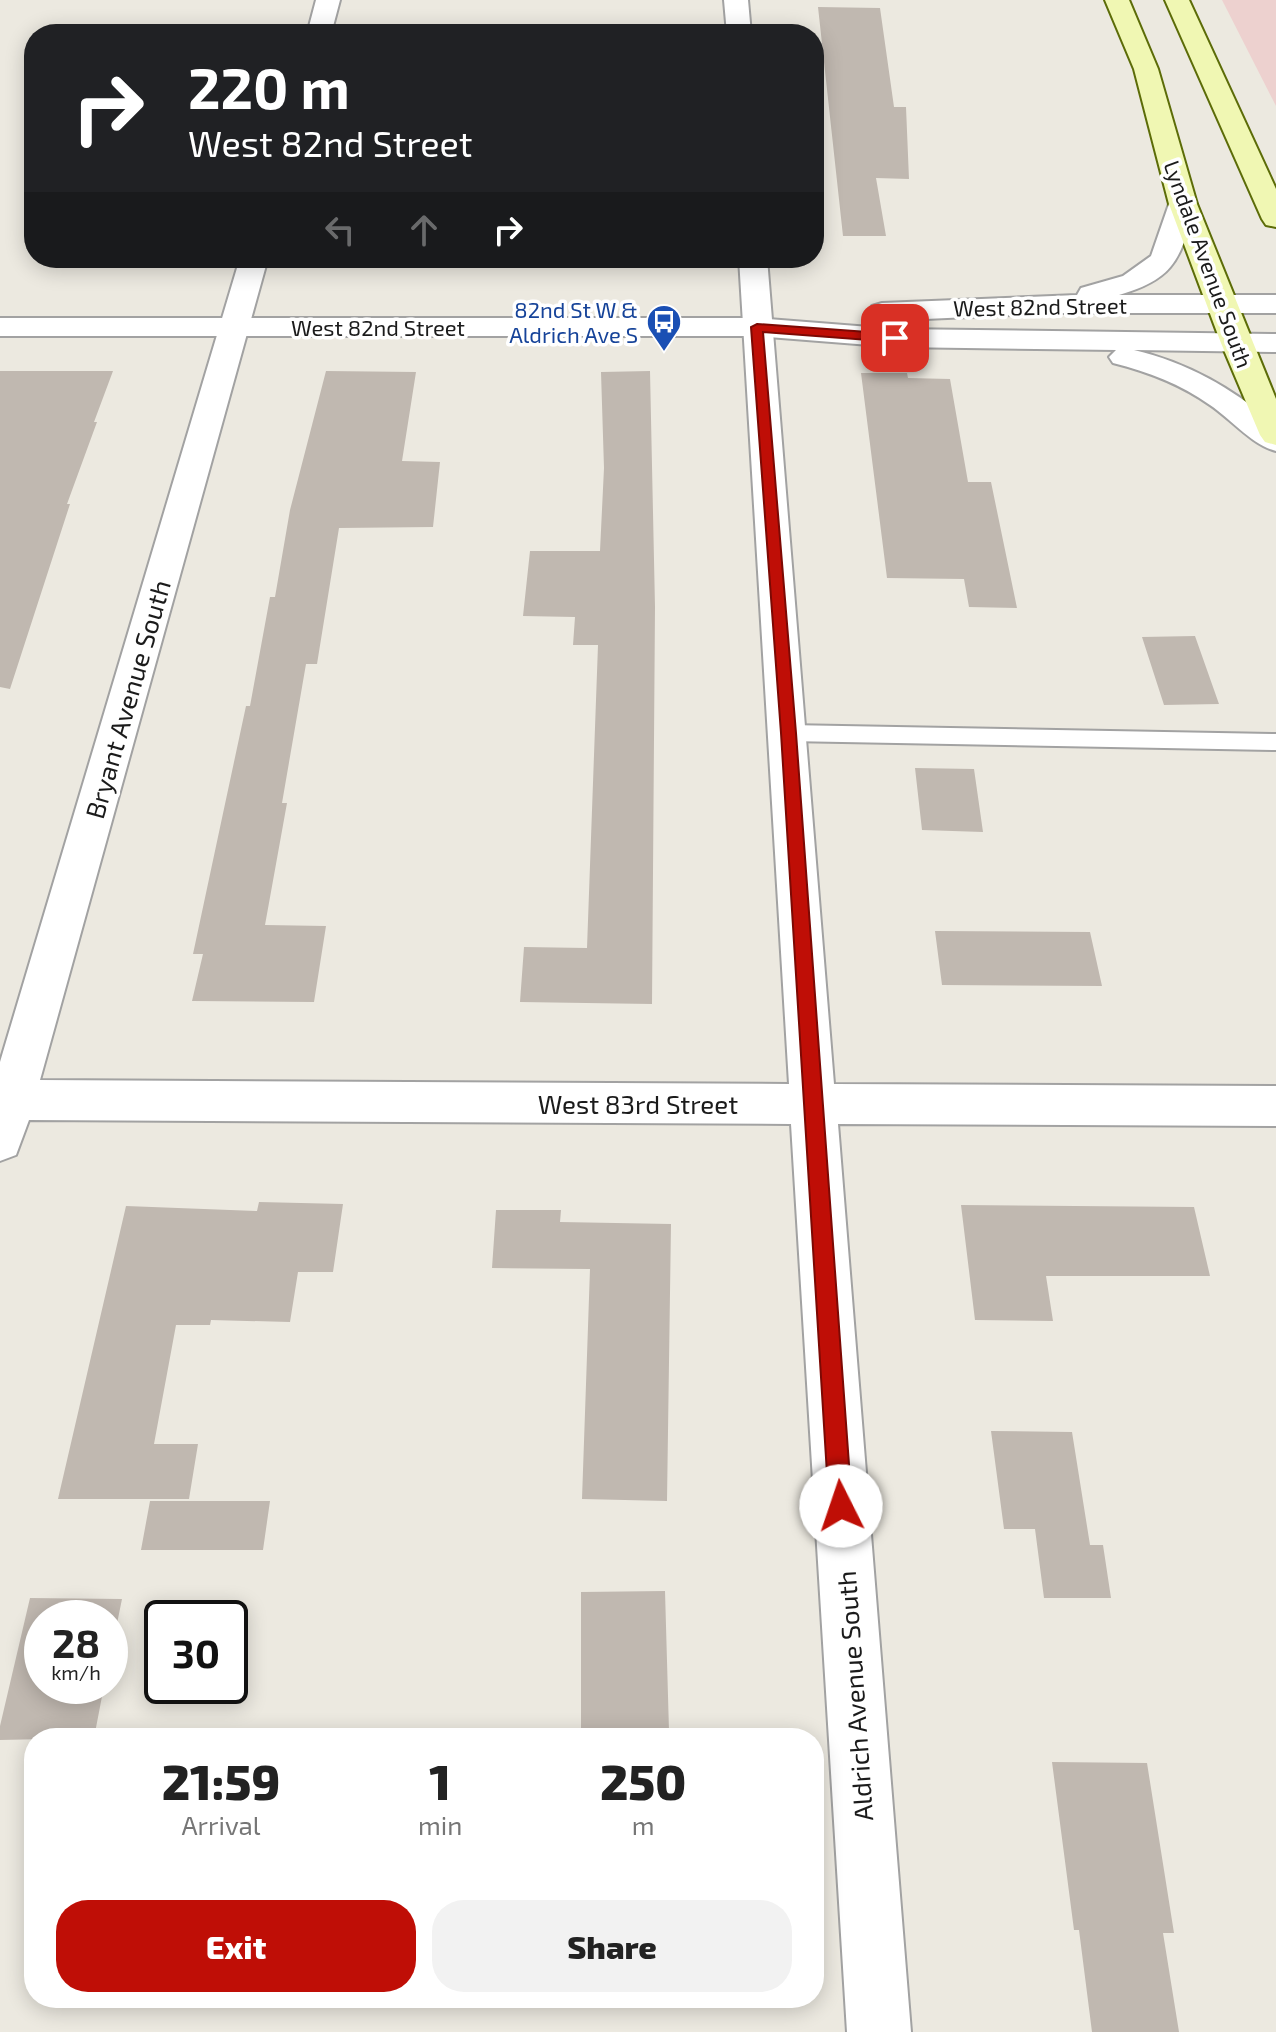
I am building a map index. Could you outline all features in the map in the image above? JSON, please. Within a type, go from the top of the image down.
[{"type":"main road","name":"Lyndale Avenue South","points":[[1117,0],[1146,69],[1183,204],[1276,438]]},
{"type":"main road","points":[[1177,0],[1274,210]]},
{"type":"street","points":[[322,24],[328,0]]},
{"type":"street","points":[[736,0],[738,24]]},
{"type":"street","points":[[1055,304],[1133,282],[1164,260],[1183,204]]},
{"type":"street","name":"Bryant Avenue South","points":[[4,1113],[251,268]]},
{"type":"street","name":"Aldrich Avenue South","points":[[754,268],[879,2032]]},
{"type":"street","name":"West 82nd Street","points":[[757,327],[889,311],[1055,304],[1276,304]]},
{"type":"street","name":"West 82nd Street","points":[[0,327],[757,327],[895,338],[1276,343]]},
{"type":"street","points":[[1047,342],[1138,359],[1190,377],[1276,438]]},
{"type":"street","name":"West 83rd Street","points":[[4,1113],[811,1104],[1276,1106]]},
{"type":"lane","points":[[788,733],[1276,742]]},
{"type":"shaded area","points":[[1222,0],[1276,0],[1276,106]]},
{"type":"building","points":[[818,7],[880,8],[894,107],[906,107],[909,179],[876,178],[886,236],[843,236],[824,62],[824,24],[820,24]]},
{"type":"building","points":[[0,371],[113,371],[67,504],[70,504],[10,689],[0,687]]},
{"type":"building","points":[[326,371],[416,372],[402,461],[440,462],[433,527],[339,528],[317,664],[306,664],[282,803],[287,803],[265,925],[326,926],[314,1002],[192,1001],[203,954],[193,954],[246,706],[250,706],[270,597],[275,597],[290,510]]},
{"type":"building","points":[[650,371],[655,607],[652,1004],[520,1002],[524,947],[587,948],[598,645],[573,645],[575,617],[523,616],[530,551],[600,551],[604,468],[601,372]]},
{"type":"building","points":[[861,373],[907,373],[908,378],[950,379],[968,482],[991,482],[1017,608],[969,607],[964,579],[887,578]]},
{"type":"building","points":[[1195,636],[1219,704],[1164,705],[1142,637]]},
{"type":"building","points":[[915,768],[974,769],[983,832],[922,830]]},
{"type":"building","points":[[935,931],[1090,932],[1102,986],[942,985]]},
{"type":"building","points":[[259,1202],[343,1204],[333,1272],[298,1272],[290,1322],[211,1320],[210,1325],[176,1325],[154,1444],[198,1444],[189,1499],[58,1499],[126,1206],[257,1211]]},
{"type":"building","points":[[961,1205],[1194,1207],[1210,1276],[1046,1276],[1053,1321],[975,1320]]},
{"type":"building","points":[[496,1210],[561,1210],[560,1222],[671,1224],[667,1501],[582,1499],[590,1269],[492,1268]]},
{"type":"building","points":[[991,1431],[1072,1432],[1090,1545],[1103,1545],[1111,1598],[1044,1598],[1035,1529],[1004,1529]]},
{"type":"building","points":[[150,1501],[270,1501],[263,1550],[141,1550]]},
{"type":"building","points":[[665,1591],[669,1728],[581,1728],[581,1592]]},
{"type":"building","points":[[30,1598],[122,1600],[30,1600]]},
{"type":"building","points":[[24,1624],[24,1704],[101,1704],[96,1728],[24,1728],[24,1739],[0,1740],[0,1726]]},
{"type":"building","points":[[1052,1762],[1147,1763],[1174,1933],[1163,1933],[1179,2032],[1092,2032],[1079,1930],[1074,1930]]},
{"type":"place","name":"82nd St W & Aldrich Ave S","points":[[664,353]]},
{"type":"route","points":[[841,1506],[757,327],[895,338]]}]
